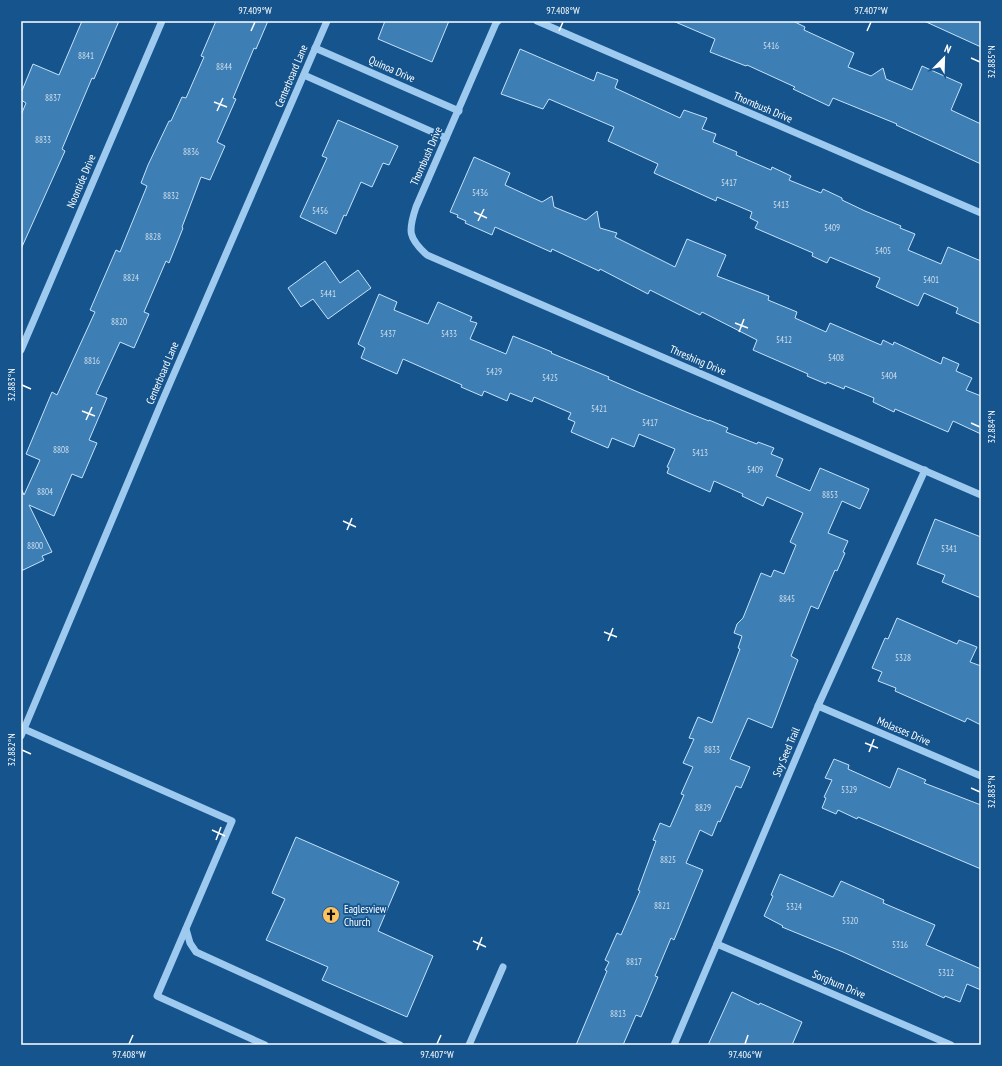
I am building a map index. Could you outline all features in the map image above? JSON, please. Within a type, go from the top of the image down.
[{"type":"street","name":"Noontide Drive","points":[[21,350],[162,21]]},
{"type":"street","name":"Centerboard Lane","points":[[22,733],[160,406],[327,21]]},
{"type":"street","name":"Thornbush Drive","points":[[412,237],[411,223],[416,207],[498,21]]},
{"type":"street","name":"Thornbush Drive","points":[[537,21],[981,213]]},
{"type":"street","name":"Quinoa Drive","points":[[316,48],[459,111]]},
{"type":"street","points":[[304,75],[446,138]]},
{"type":"street","name":"Threshing Drive","points":[[412,237],[416,245],[427,255],[981,495]]},
{"type":"street","name":"Soy Seed Trail","points":[[674,1045],[818,706],[925,470]]},
{"type":"street","name":"Molasses Drive","points":[[818,706],[981,776]]},
{"type":"street","points":[[22,733],[232,821],[157,996],[265,1045]]},
{"type":"street","points":[[186,928],[190,944],[196,952],[400,1045]]},
{"type":"street","name":"Sorghum Drive","points":[[717,944],[952,1045]]},
{"type":"street","points":[[469,1045],[503,967]]},
{"type":"building","points":[[82,21],[119,21],[94,79],[92,78],[62,149],[65,151],[21,249],[21,115],[26,103],[21,100],[21,93],[33,64],[59,75]]},
{"type":"building","points":[[216,21],[268,21],[256,49],[254,48],[233,98],[236,99],[217,142],[225,146],[210,180],[201,177],[169,263],[166,261],[144,312],[149,314],[134,348],[120,342],[96,394],[107,398],[89,440],[97,443],[82,478],[72,474],[54,516],[29,505],[52,552],[42,556],[44,560],[21,571],[21,488],[24,495],[40,460],[26,454],[52,392],[57,395],[95,312],[90,310],[116,250],[120,252],[147,186],[141,183],[148,165],[182,97],[186,98],[204,57],[201,56]]},
{"type":"building","points":[[385,21],[449,21],[432,62],[378,39]]},
{"type":"building","points":[[673,21],[793,21],[805,27],[804,30],[854,53],[848,67],[871,76],[883,68],[886,79],[912,90],[922,66],[962,84],[951,110],[981,124],[981,164],[896,125],[897,124],[833,98],[829,106],[793,89],[795,87],[747,65],[746,66],[710,52],[715,39]]},
{"type":"building","points":[[924,21],[981,21],[981,47]]},
{"type":"building","points":[[520,49],[594,81],[597,72],[618,80],[615,88],[680,118],[684,110],[707,118],[702,129],[716,134],[713,142],[737,152],[736,155],[771,170],[772,167],[791,176],[789,180],[821,193],[823,189],[842,198],[842,200],[901,226],[900,228],[915,234],[908,250],[941,264],[948,247],[981,261],[981,324],[956,313],[958,308],[924,293],[918,306],[876,287],[880,278],[830,257],[827,263],[812,256],[813,253],[755,228],[758,222],[750,218],[752,212],[717,197],[716,201],[654,173],[658,164],[608,141],[614,127],[549,99],[543,109],[501,94]]},
{"type":"building","points":[[338,120],[398,146],[389,165],[383,163],[372,187],[361,182],[346,216],[344,215],[336,234],[300,217],[327,158],[322,156]]},
{"type":"building","points":[[474,157],[510,173],[505,185],[542,202],[552,196],[554,207],[586,220],[597,211],[600,228],[617,233],[615,237],[675,267],[687,239],[726,255],[717,276],[769,296],[768,300],[797,312],[795,318],[826,332],[830,323],[881,345],[883,340],[893,345],[894,342],[941,364],[943,357],[959,364],[956,371],[972,378],[966,390],[981,396],[981,434],[953,421],[948,432],[895,409],[894,412],[873,402],[874,398],[845,386],[844,389],[827,382],[826,384],[807,376],[808,374],[753,350],[757,340],[702,312],[700,315],[650,290],[648,294],[600,269],[599,271],[552,249],[551,252],[495,227],[492,235],[465,223],[466,221],[457,217],[458,215],[450,212]]},
{"type":"building","points":[[325,261],[340,283],[358,270],[371,288],[328,319],[313,299],[301,307],[288,288]]},
{"type":"building","points":[[379,294],[397,302],[394,310],[428,324],[438,302],[472,317],[470,321],[477,323],[470,339],[506,354],[513,336],[609,377],[608,379],[638,392],[728,428],[726,432],[757,444],[758,442],[774,448],[771,454],[783,459],[776,476],[810,491],[820,468],[869,489],[860,509],[842,501],[828,533],[848,541],[843,552],[845,553],[837,571],[835,570],[818,609],[811,606],[791,656],[798,660],[772,728],[748,718],[730,759],[750,767],[741,788],[736,786],[712,836],[700,830],[686,863],[703,870],[674,940],[671,938],[655,976],[658,977],[641,1017],[636,1015],[623,1045],[576,1045],[607,971],[605,970],[609,962],[605,960],[617,933],[621,935],[640,891],[638,890],[656,841],[653,840],[660,823],[670,827],[684,795],[681,794],[693,767],[683,763],[694,739],[689,738],[698,717],[712,723],[740,649],[738,648],[742,636],[734,633],[737,624],[743,618],[761,573],[771,577],[774,570],[784,574],[796,545],[790,542],[803,513],[767,497],[763,506],[742,496],[743,494],[714,481],[710,492],[667,473],[669,468],[667,467],[675,449],[639,434],[634,447],[612,438],[608,448],[571,432],[575,422],[568,419],[571,413],[534,397],[532,402],[510,393],[507,401],[484,391],[482,396],[461,387],[462,385],[403,359],[397,374],[361,358],[365,348],[358,344]]},
{"type":"building","points":[[935,519],[981,537],[981,598],[942,582],[945,575],[917,564]]},
{"type":"building","points":[[897,618],[957,644],[959,640],[977,647],[970,662],[981,666],[981,725],[967,718],[965,722],[895,691],[896,688],[878,681],[882,672],[872,668],[885,638],[888,639]]},
{"type":"building","points":[[834,759],[849,765],[848,769],[890,788],[898,768],[926,780],[924,783],[981,805],[981,869],[858,817],[857,819],[838,810],[836,814],[822,808],[826,798],[824,797],[832,780],[825,778]]},
{"type":"building","name":"Eaglesview Church","points":[[296,837],[399,882],[378,931],[433,956],[407,1017],[322,980],[328,967],[266,940],[285,899],[272,893]]},
{"type":"building","points":[[780,874],[833,897],[841,881],[884,900],[883,903],[935,925],[926,945],[981,969],[981,990],[967,984],[960,1002],[945,996],[944,998],[843,952],[782,927],[783,926],[764,916],[773,896],[771,895]]},
{"type":"building","points":[[732,992],[759,1005],[760,1003],[802,1022],[792,1045],[708,1045]]},
{"type":"place","name":"Eaglesview Church","points":[[331,915]]}]
